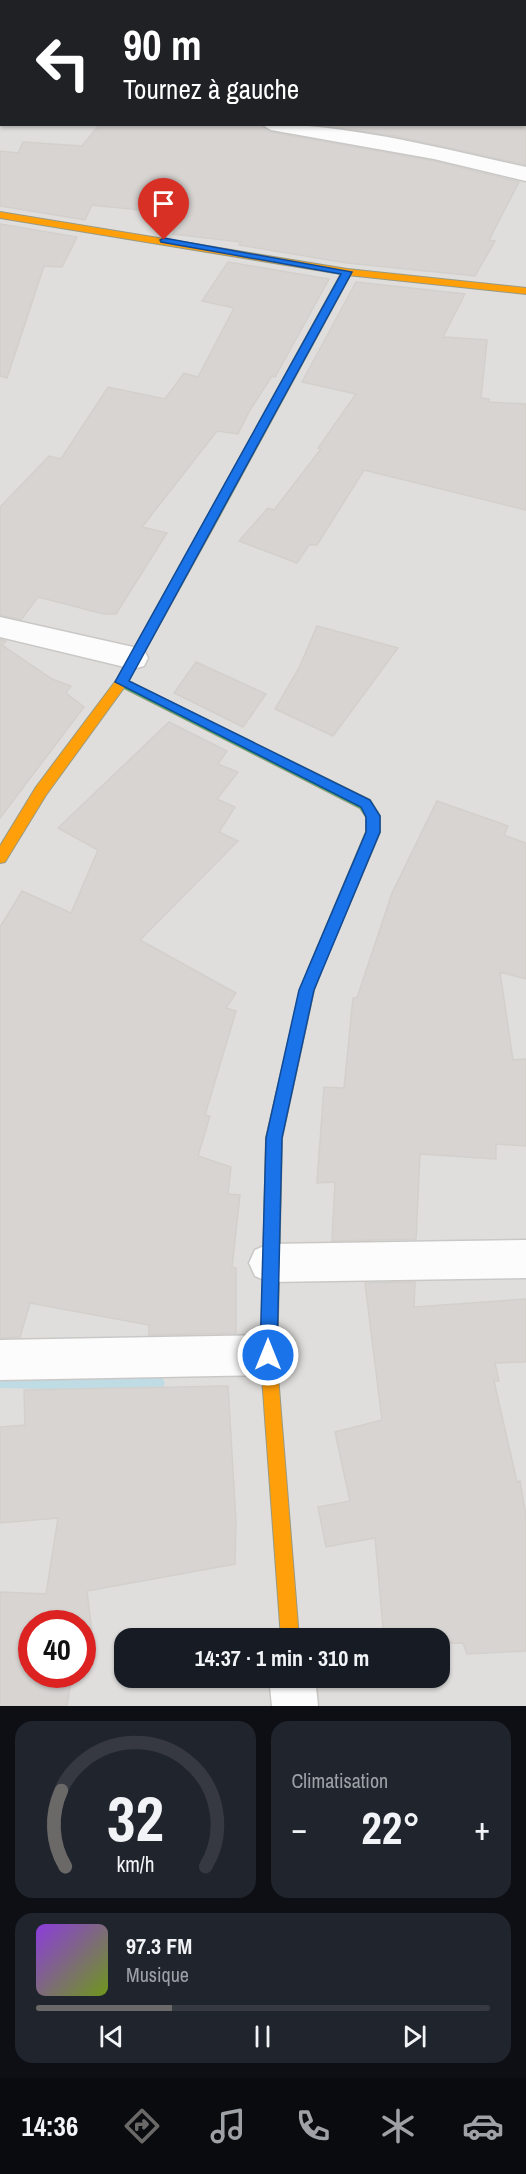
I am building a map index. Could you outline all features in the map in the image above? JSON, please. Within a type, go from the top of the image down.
[{"type":"street","points":[[281,126],[424,151],[526,174]]},
{"type":"street","points":[[0,215],[347,272],[526,291]]},
{"type":"street","points":[[0,858],[41,791],[128,670],[347,272]]},
{"type":"street","points":[[0,627],[128,670],[365,804],[373,816],[373,832],[307,990],[274,1138],[268,1355],[289,1628]]},
{"type":"street","points":[[269,1263],[526,1259]]},
{"type":"street","points":[[0,1360],[268,1355]]},
{"type":"street","points":[[293,1688],[295,1706]]},
{"type":"shaded area","points":[[0,126],[526,126],[526,1706],[0,1706]]},
{"type":"building","points":[[98,126],[262,126],[271,132],[434,161],[519,182],[489,240],[495,241],[475,276],[347,263],[239,245],[241,242],[173,234],[177,214],[92,205],[85,220],[0,206],[0,151],[18,153],[23,142],[82,146]]},
{"type":"building","points":[[327,126],[526,126],[526,165],[395,136]]},
{"type":"building","points":[[0,224],[77,237],[62,267],[44,266],[7,378],[0,376]]},
{"type":"building","points":[[228,262],[329,279],[275,377],[272,376],[238,434],[217,431],[142,527],[167,533],[116,614],[104,614],[38,597],[21,620],[0,615],[0,507],[49,456],[61,459],[108,387],[165,399],[184,373],[198,377],[234,308],[202,301]]},
{"type":"building","points":[[356,282],[465,294],[443,337],[487,340],[481,398],[489,399],[489,402],[526,404],[526,510],[364,470],[317,545],[309,545],[297,563],[239,541],[268,508],[274,510],[321,449],[318,448],[356,394],[302,382]]},
{"type":"building","points":[[317,626],[398,648],[333,736],[275,709],[299,668]]},
{"type":"building","points":[[0,639],[6,641],[2,645],[52,679],[71,686],[66,693],[84,707],[0,818]]},
{"type":"building","points":[[196,662],[266,694],[243,727],[174,693]]},
{"type":"building","points":[[169,722],[227,751],[218,764],[238,772],[217,799],[235,807],[219,832],[238,841],[140,940],[236,993],[226,1008],[236,1011],[205,1115],[210,1116],[198,1156],[231,1167],[228,1194],[240,1195],[232,1267],[236,1268],[236,1333],[149,1335],[149,1325],[30,1303],[20,1337],[0,1338],[0,927],[22,891],[71,913],[98,850],[58,828]]},
{"type":"building","points":[[437,801],[508,826],[504,835],[526,843],[526,979],[500,972],[513,1060],[526,1059],[526,1146],[496,1144],[496,1159],[420,1154],[416,1239],[332,1241],[335,1182],[317,1183],[324,1087],[344,1088],[353,998],[357,998],[392,893]]},
{"type":"building","points":[[415,1282],[414,1307],[526,1299],[526,1362],[495,1363],[499,1381],[494,1381],[517,1482],[520,1481],[526,1516],[526,1651],[467,1654],[463,1643],[450,1644],[450,1628],[383,1628],[375,1538],[326,1547],[318,1507],[350,1501],[335,1432],[382,1420],[365,1283]]},
{"type":"building","points":[[228,1386],[236,1522],[235,1564],[87,1591],[89,1610],[18,1610],[18,1688],[70,1688],[67,1706],[0,1706],[0,1592],[46,1594],[58,1518],[0,1523],[0,1427],[25,1425],[24,1390]]},
{"type":"waterway","points":[[0,1380],[156,1383]]},
{"type":"traffic: fast","points":[[208,526],[347,272]]},
{"type":"traffic: fast","points":[[122,682],[365,804],[373,816],[373,832],[314,972]]},
{"type":"traffic: slow","points":[[0,215],[347,272],[526,291]]},
{"type":"traffic: slow","points":[[0,858],[41,791],[122,682],[208,526]]},
{"type":"traffic: slow","points":[[269,1363],[289,1628]]},
{"type":"traffic: jam","points":[[269,1363],[274,1138],[307,990],[314,972]]},
{"type":"route","points":[[164,240],[347,272],[133,658],[122,682],[365,804],[373,816],[373,832],[307,990],[274,1138],[268,1355]]}]
